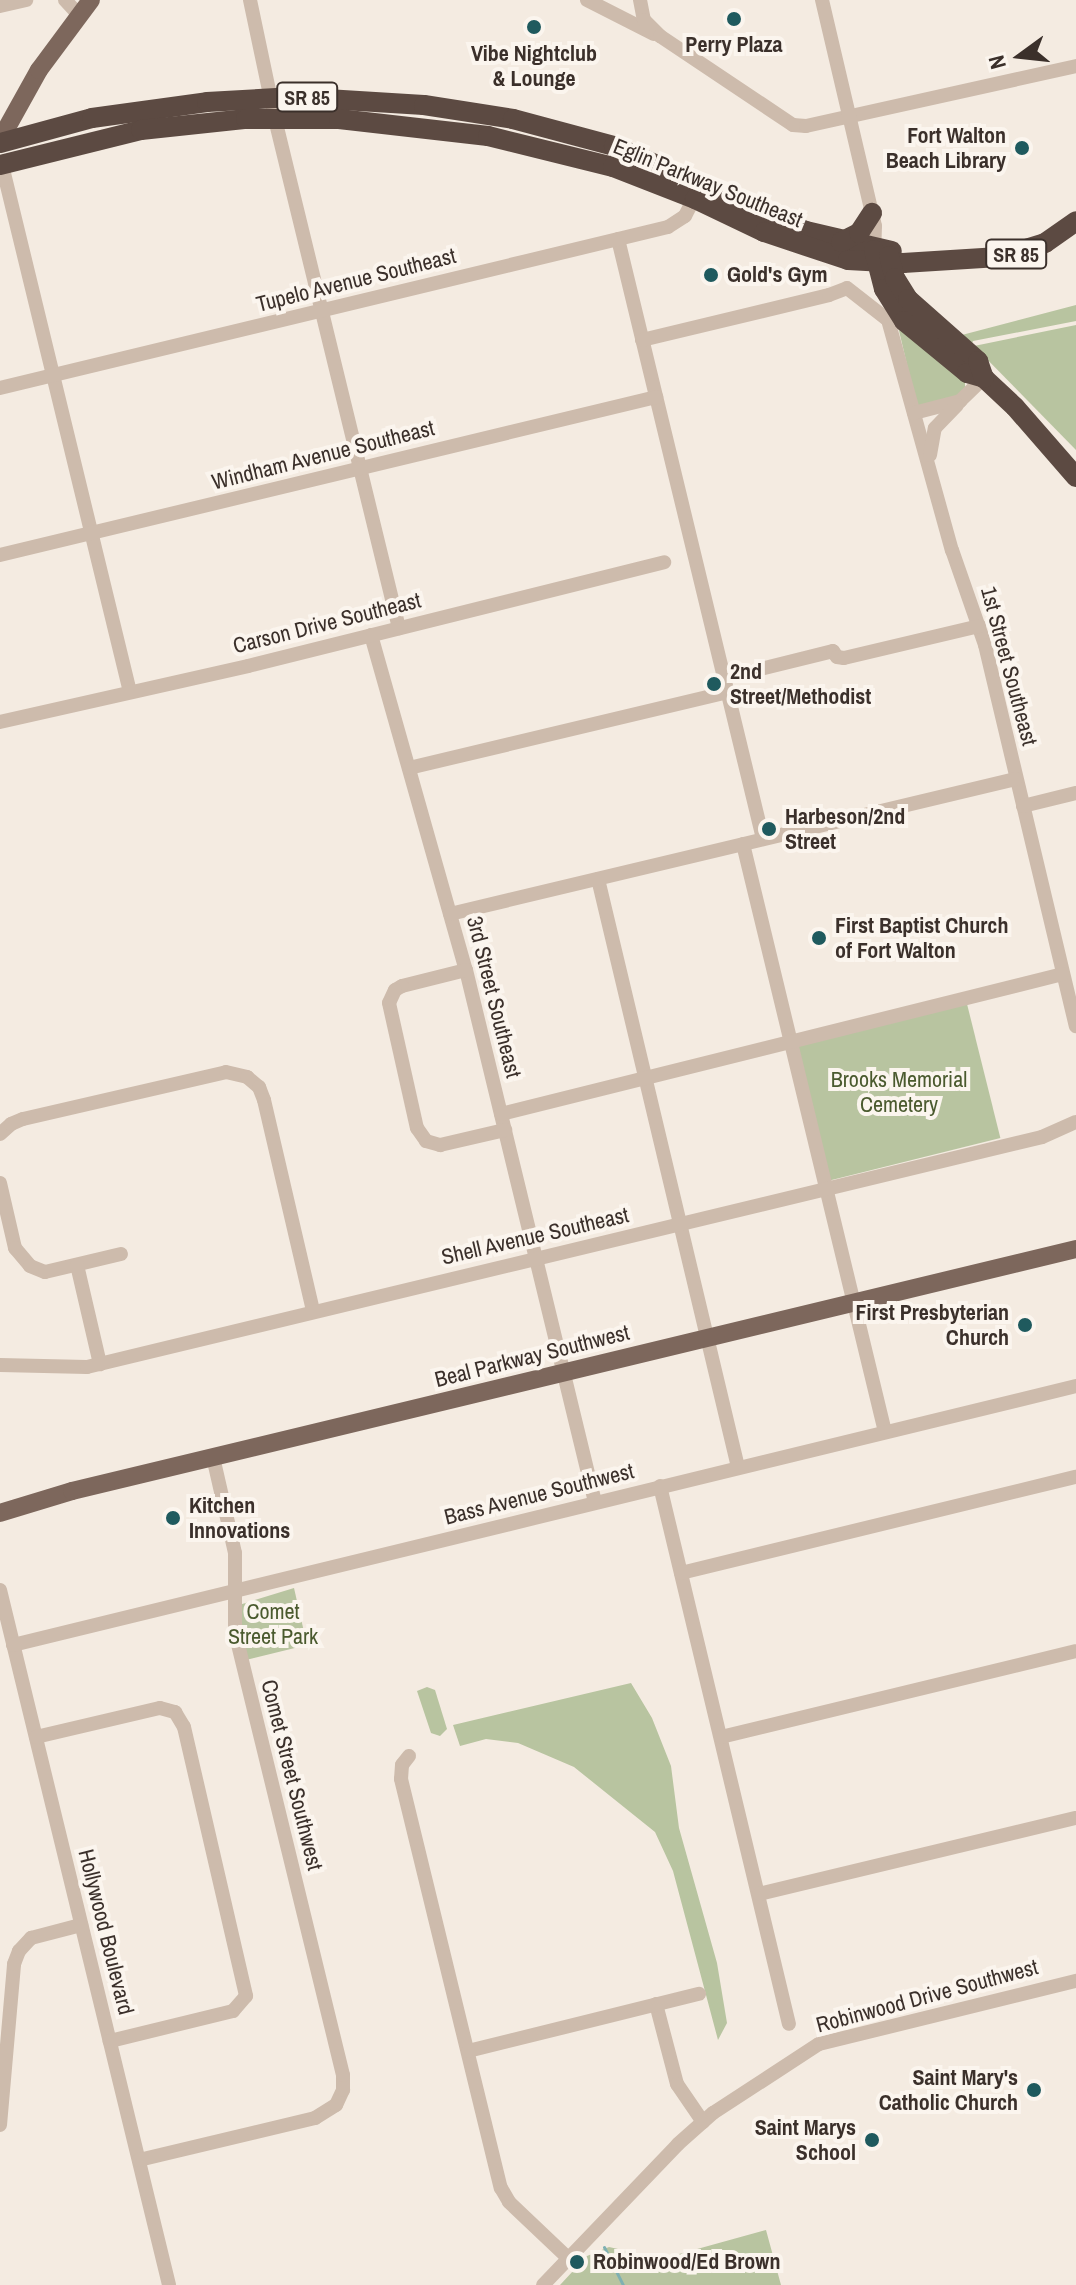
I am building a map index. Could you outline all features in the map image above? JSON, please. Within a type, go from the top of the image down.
[{"type":"highway","name":"Eglin Parkway Southeast","points":[[0,142],[138,110],[272,98],[396,102],[513,119],[614,146],[804,248],[848,260],[882,256],[930,260]]},
{"type":"highway","name":"Eglin Parkway Southeast","points":[[1,161],[134,131],[208,122],[275,119],[393,122],[488,136],[613,167],[698,191],[882,256]]},
{"type":"highway","points":[[841,242],[859,233],[873,220]]},
{"type":"highway","name":"SR 85","points":[[930,260],[1015,254],[1045,243],[1076,221]]},
{"type":"highway","points":[[882,256],[908,299],[978,361],[984,378]]},
{"type":"highway","points":[[882,256],[884,289],[904,321],[951,362],[967,373],[984,378],[1015,407],[1076,477]]},
{"type":"highway","points":[[908,299],[914,276],[930,260]]},
{"type":"main road","points":[[0,142],[20,101],[85,7]]},
{"type":"main road","name":"Beal Parkway Southwest","points":[[0,1513],[213,1457],[1076,1249]]},
{"type":"street","points":[[0,6],[26,0]]},
{"type":"street","points":[[65,0],[85,7]]},
{"type":"street","points":[[250,0],[275,119],[399,628]]},
{"type":"street","points":[[587,0],[660,36],[793,125],[806,126],[1076,66]]},
{"type":"street","points":[[640,0],[644,20],[660,36]]},
{"type":"street","points":[[822,0],[882,256]]},
{"type":"street","points":[[1,161],[130,692]]},
{"type":"street","name":"Tupelo Avenue Southeast","points":[[0,388],[618,239],[678,222],[698,191]]},
{"type":"street","points":[[618,239],[763,839]]},
{"type":"street","name":"1st Street Southeast","points":[[642,340],[847,288],[888,320],[952,550],[979,626],[1076,1026]]},
{"type":"street","points":[[930,463],[935,428],[984,378]]},
{"type":"street","name":"Windham Avenue Southeast","points":[[0,555],[656,397]]},
{"type":"street","points":[[914,413],[960,401]]},
{"type":"street","name":"Carson Drive Southeast","points":[[0,722],[664,562]]},
{"type":"street","points":[[409,768],[726,685],[833,651],[837,657],[844,658],[979,626]]},
{"type":"street","name":"3rd Street Southeast","points":[[371,635],[466,970],[595,1502]]},
{"type":"street","points":[[450,914],[1016,779]]},
{"type":"street","points":[[1023,806],[1076,793]]},
{"type":"street","points":[[743,844],[885,1432]]},
{"type":"street","points":[[598,879],[738,1467]]},
{"type":"street","points":[[466,970],[402,986],[395,990],[389,1003],[417,1128],[426,1141],[440,1145],[505,1130]]},
{"type":"street","points":[[501,1114],[1063,974]]},
{"type":"street","points":[[0,1134],[23,1119],[226,1072],[247,1077],[259,1087],[264,1100],[313,1311]]},
{"type":"street","name":"Shell Avenue Southeast","points":[[0,1365],[87,1367],[1042,1137],[1076,1122]]},
{"type":"street","points":[[0,1183],[15,1248],[23,1260],[45,1272],[121,1254]]},
{"type":"street","points":[[77,1265],[100,1364]]},
{"type":"street","name":"Bass Avenue Southwest","points":[[13,1645],[1076,1386]]},
{"type":"street","name":"Comet Street Southwest","points":[[139,2160],[315,2118],[329,2111],[338,2100],[343,2075],[235,1632],[235,1553],[213,1457]]},
{"type":"street","points":[[681,1573],[1076,1477]]},
{"type":"street","points":[[660,1486],[789,2024]]},
{"type":"street","name":"Hollywood Boulevard","points":[[0,1590],[169,2285]]},
{"type":"street","points":[[721,1737],[1076,1651]]},
{"type":"street","points":[[36,1737],[160,1708],[178,1715],[188,1743],[246,1985],[246,1996],[233,2011],[110,2041]]},
{"type":"street","points":[[409,1756],[402,1765],[401,1779],[503,2195],[568,2258]]},
{"type":"street","points":[[759,1894],[1076,1818]]},
{"type":"street","points":[[0,2125],[14,1964],[19,1951],[31,1938],[81,1925]]},
{"type":"street","name":"Robinwood Drive Southwest","points":[[543,2285],[703,2122],[819,2044],[1076,1981]]},
{"type":"street","points":[[468,2051],[699,1994]]},
{"type":"street","points":[[656,2004],[677,2084],[703,2122]]},
{"type":"green space","points":[[1076,305],[1076,321],[973,341],[971,346],[958,336]]},
{"type":"green space","points":[[896,318],[965,379],[965,389],[958,396],[917,407]]},
{"type":"green space","points":[[1076,325],[1076,450],[974,346]]},
{"type":"green space","name":"Brooks Memorial Cemetery","points":[[967,1004],[1000,1138],[831,1180],[797,1046]]},
{"type":"green space","name":"Comet Street Park","points":[[294,1588],[307,1645],[246,1660],[239,1605]]},
{"type":"green space","points":[[631,1683],[652,1718],[671,1766],[679,1828],[717,1963],[727,2023],[718,2040],[673,1871],[655,1832],[574,1767],[518,1743],[486,1739],[460,1746],[453,1725]]},
{"type":"green space","points":[[427,1687],[435,1690],[447,1729],[440,1736],[431,1733],[417,1691]]},
{"type":"green space","points":[[766,2230],[781,2285],[560,2285],[587,2256],[609,2247],[627,2251],[643,2264]]},
{"type":"waterway","points":[[604,2247],[623,2285]]},
{"type":"place","name":"Perry Plaza","points":[[734,19]]},
{"type":"place","name":"Vibe Nightclub & Lounge","points":[[534,27]]},
{"type":"place","name":"Fort Walton Beach Library","points":[[1022,148]]},
{"type":"place","name":"Gold's Gym","points":[[711,275]]},
{"type":"place","name":"2nd Street/Methodist","points":[[714,684]]},
{"type":"place","name":"Harbeson/2nd Street","points":[[769,829]]},
{"type":"place","name":"First Baptist Church of Fort Walton","points":[[819,938]]},
{"type":"place","name":"First Presbyterian Church","points":[[1025,1325]]},
{"type":"place","name":"Kitchen Innovations","points":[[173,1518]]},
{"type":"place","name":"Saint Mary's Catholic Church","points":[[1034,2090]]},
{"type":"place","name":"Saint Marys School","points":[[872,2140]]},
{"type":"place","name":"Robinwood/Ed Brown","points":[[577,2262]]}]
